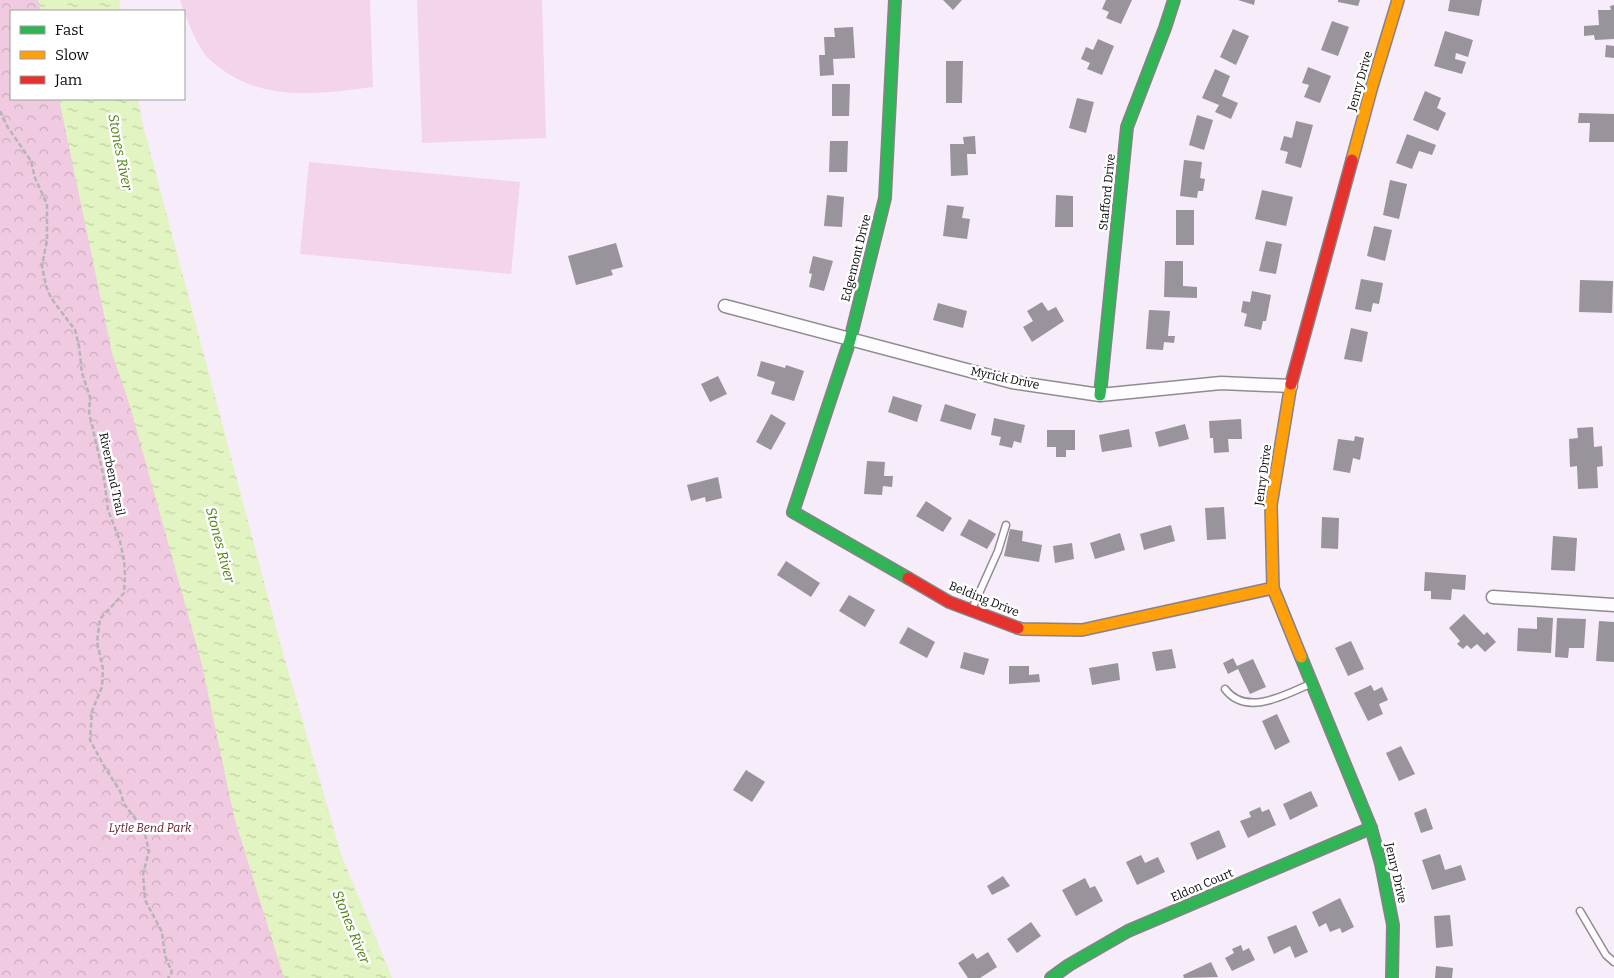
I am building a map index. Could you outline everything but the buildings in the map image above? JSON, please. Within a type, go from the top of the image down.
[{"type":"street","name":"Edgemont Drive","points":[[793,512],[850,340],[885,198],[895,0]]},
{"type":"street","name":"Stafford Drive","points":[[1100,395],[1127,127],[1174,0]]},
{"type":"street","name":"Jenry Drive","points":[[1392,978],[1393,925],[1381,864],[1371,828],[1273,588],[1271,505],[1291,386],[1372,86],[1398,0]]},
{"type":"street","name":"Myrick Drive","points":[[726,306],[1012,382],[1100,395],[1221,383],[1291,386]]},
{"type":"street","name":"Belding Drive","points":[[793,512],[949,602],[1022,629],[1082,630],[1273,588]]},
{"type":"street","points":[[1493,598],[1614,605]]},
{"type":"street","name":"Eldon Court","points":[[1051,978],[1069,965],[1128,931],[1371,828]]},
{"type":"lane","points":[[971,610],[998,551],[1006,525]]},
{"type":"lane","points":[[1225,689],[1231,697],[1243,702],[1262,703],[1289,694],[1312,683]]},
{"type":"lane","points":[[1580,911],[1606,955],[1614,962]]},
{"type":"path","name":"Riverbend Trail","points":[[0,111],[7,126],[31,161],[35,178],[47,204],[47,240],[42,266],[46,286],[51,298],[75,330],[82,373],[90,397],[89,412],[104,478],[108,510],[120,541],[124,560],[124,593],[100,620],[97,642],[103,669],[102,687],[92,711],[90,740],[120,791],[124,804],[144,830],[148,851],[143,874],[145,900],[162,932],[165,956],[172,972],[168,978]]},
{"type":"green space","name":"Lytle Bend Park","points":[[0,0],[90,0],[92,10],[10,10],[10,100],[109,100],[372,978],[0,978]]},
{"type":"shaded area","points":[[180,0],[370,0],[373,87],[317,93],[298,93],[280,92],[244,82],[227,73],[206,56],[194,36]]},
{"type":"shaded area","points":[[417,0],[542,0],[546,138],[422,143]]},
{"type":"shaded area","points":[[309,162],[520,182],[511,274],[300,254]]},
{"type":"water","points":[[38,0],[119,0],[121,10],[41,10]]},
{"type":"water","name":"Stones River","points":[[59,100],[138,100],[142,121],[281,646],[341,854],[392,978],[284,978],[234,817],[202,665],[130,406],[112,353]]},
{"type":"traffic: fast","points":[[895,0],[885,198],[850,340],[793,512],[908,578]]},
{"type":"traffic: fast","points":[[1100,395],[1127,127],[1174,0]]},
{"type":"traffic: fast","points":[[1301,657],[1371,828],[1381,864],[1393,925],[1392,978]]},
{"type":"traffic: fast","points":[[1051,978],[1069,965],[1128,931],[1371,828]]},
{"type":"traffic: slow","points":[[1352,160],[1398,0]]},
{"type":"traffic: slow","points":[[1291,384],[1271,505],[1273,588],[1301,657]]},
{"type":"traffic: slow","points":[[1018,628],[1082,630],[1273,588]]},
{"type":"traffic: jam","points":[[1291,384],[1352,160]]},
{"type":"traffic: jam","points":[[908,578],[949,602],[1018,628]]}]
